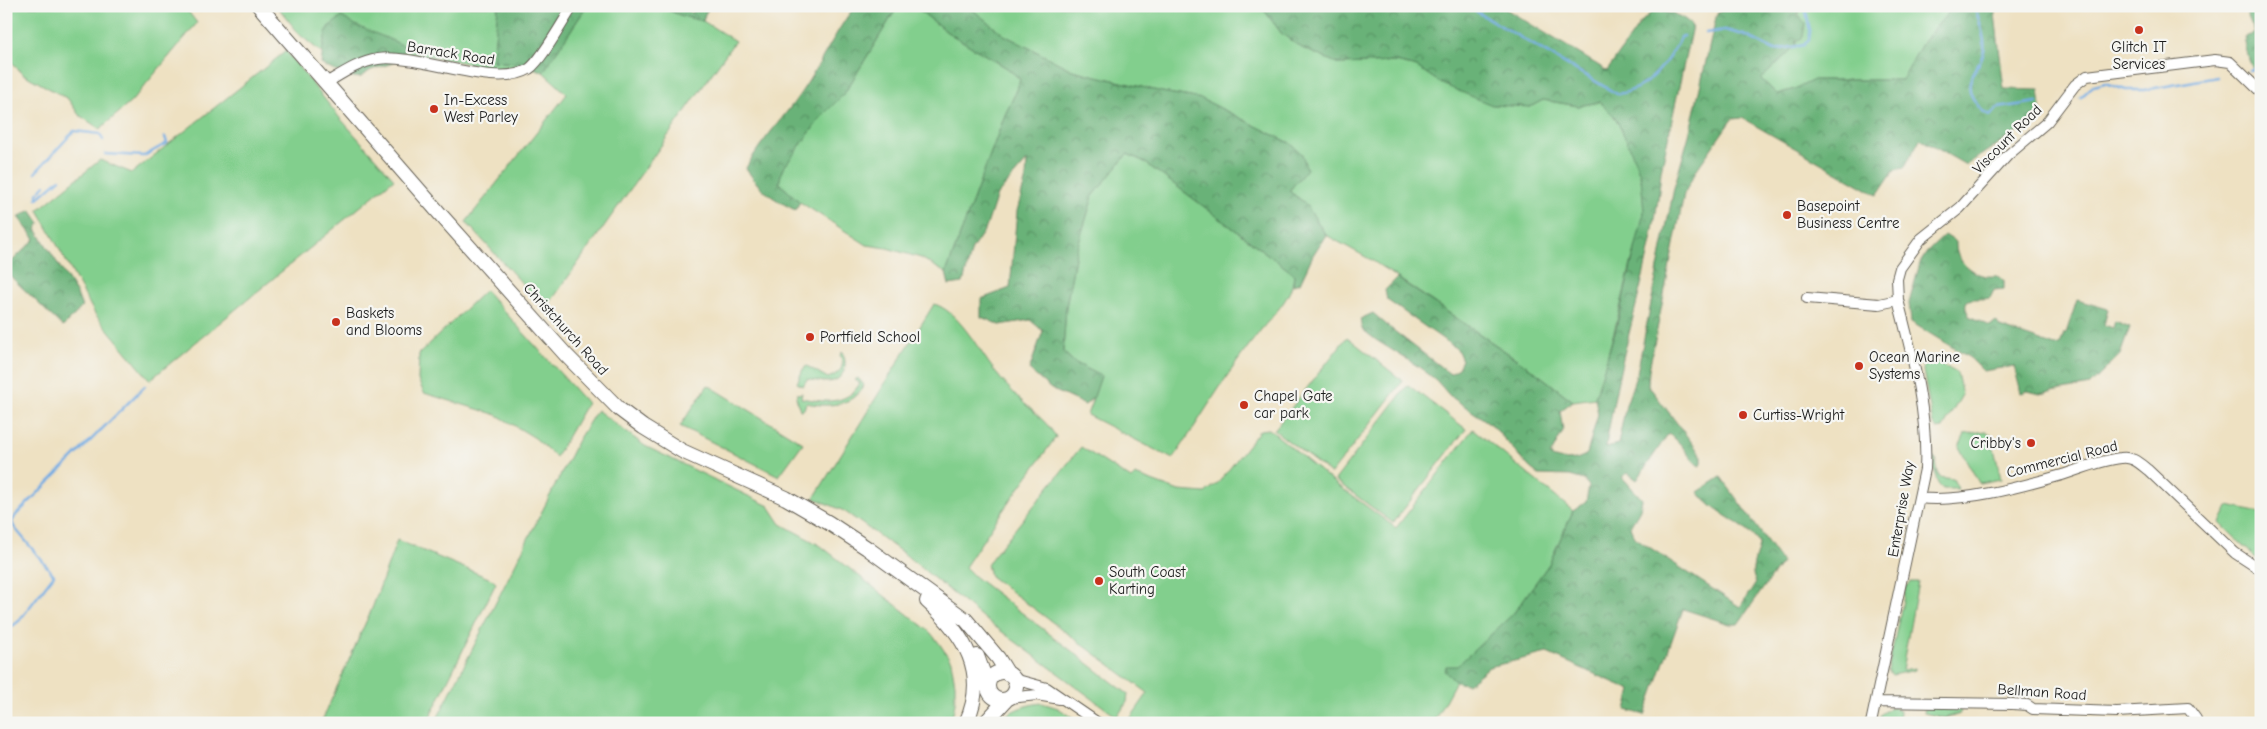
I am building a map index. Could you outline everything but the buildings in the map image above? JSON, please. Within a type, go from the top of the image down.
[{"type":"main road","name":"Christchurch Road","points":[[259,6],[558,345],[619,409],[643,428],[682,451],[786,498],[829,523],[966,620],[1011,676]]},
{"type":"main road","points":[[904,576],[917,592],[954,626],[966,648],[974,671],[975,698],[966,723]]},
{"type":"main road","name":"Christchurch Road","points":[[920,587],[962,629],[976,652],[988,688]]},
{"type":"main road","points":[[974,723],[995,675],[1011,676],[1016,689],[985,723]]},
{"type":"main road","points":[[988,688],[994,697],[1007,699]]},
{"type":"street","name":"Barrack Road","points":[[326,83],[359,64],[380,59],[415,62],[499,76],[517,74],[530,68],[541,55],[573,6]]},
{"type":"street","name":"Viscount Road","points":[[1898,300],[1897,280],[1900,268],[1921,239],[1960,208],[2008,155],[2047,122],[2075,85],[2087,76],[2215,60],[2230,62],[2261,92]]},
{"type":"street","points":[[1807,298],[1879,304],[1898,300]]},
{"type":"street","name":"Enterprise Way","points":[[1871,723],[1925,469],[1924,418],[1898,300]]},
{"type":"street","name":"Commercial Road","points":[[1919,498],[1938,500],[1958,499],[2059,475],[2121,457],[2132,458],[2148,470],[2235,553],[2261,570]]},
{"type":"street","points":[[1011,676],[1047,688],[1098,723]]},
{"type":"street","points":[[1007,699],[1037,695],[1066,700]]},
{"type":"street","name":"Bellman Road","points":[[1876,702],[2012,704],[2033,709],[2117,712],[2188,708],[2196,719],[2196,723]]},
{"type":"green space","points":[[6,6],[184,6],[197,23],[131,102],[100,129],[79,115],[68,99],[23,74],[6,56]]},
{"type":"green space","points":[[277,6],[498,6],[493,61],[524,64],[509,71],[489,70],[466,63],[403,52],[322,53],[300,35]]},
{"type":"green space","points":[[498,6],[589,6],[543,72],[524,64],[493,61]]},
{"type":"green space","points":[[589,6],[659,6],[682,16],[703,21],[735,41],[547,307],[529,291],[466,222],[567,94],[543,72]]},
{"type":"green space","points":[[659,6],[682,6],[692,13],[696,6],[710,6],[703,21],[682,16]]},
{"type":"green space","points":[[855,6],[898,6],[844,94],[822,116],[782,170],[779,183],[800,202],[795,210],[767,193],[756,183],[746,168],[802,91]]},
{"type":"green space","points":[[898,6],[914,6],[947,32],[1007,68],[1020,79],[946,273],[921,258],[887,248],[867,245],[800,202],[779,183],[782,170],[822,116],[844,94]]},
{"type":"green space","points":[[914,6],[968,6],[1004,35],[1072,70],[1162,92],[1202,99],[1290,143],[1302,154],[1307,169],[1289,191],[1305,203],[1326,235],[1313,255],[1300,283],[1293,285],[1294,274],[1143,161],[1127,154],[1093,196],[1076,252],[1066,307],[1063,352],[1074,362],[1101,376],[1094,397],[1085,405],[1051,389],[1029,370],[1043,331],[1030,320],[1000,325],[981,317],[981,299],[1010,288],[1017,211],[1026,178],[1027,161],[997,195],[986,228],[972,249],[963,283],[949,285],[946,273],[1020,79],[1007,68],[947,32]]},
{"type":"green space","points":[[968,6],[1261,6],[1282,34],[1302,48],[1339,64],[1396,62],[1417,67],[1442,84],[1530,107],[1543,100],[1578,106],[1600,102],[1618,123],[1633,153],[1642,184],[1644,212],[1595,398],[1573,401],[1534,371],[1373,261],[1326,235],[1305,203],[1289,191],[1298,180],[1290,143],[1202,99],[1162,92],[1072,70],[1004,35]]},
{"type":"green space","points":[[1261,6],[1501,6],[1607,71],[1641,22],[1654,10],[1670,13],[1689,22],[1692,26],[1661,171],[1653,230],[1619,377],[1606,447],[1618,444],[1626,405],[1637,373],[1674,188],[1689,135],[1717,13],[1733,6],[1799,6],[1797,14],[1805,23],[1803,37],[1795,42],[1796,45],[1761,79],[1777,94],[1795,89],[1814,80],[1902,80],[1923,42],[1954,6],[1994,6],[2004,89],[2039,90],[2042,115],[1966,165],[1920,139],[1904,168],[1894,170],[1877,195],[1742,118],[1732,119],[1697,169],[1684,194],[1649,370],[1648,385],[1702,456],[1702,464],[1699,466],[1677,441],[1668,434],[1637,480],[1628,473],[1622,477],[1642,499],[1640,509],[1630,527],[1634,537],[1740,607],[1756,582],[1753,568],[1759,543],[1745,529],[1712,506],[1698,492],[1721,477],[1782,562],[1738,624],[1730,624],[1683,609],[1645,715],[1626,710],[1631,690],[1547,653],[1489,667],[1468,684],[1458,683],[1445,672],[1446,666],[1457,666],[1513,614],[1549,564],[1573,511],[1586,502],[1589,486],[1584,480],[1570,476],[1539,475],[1529,467],[1492,425],[1450,396],[1436,380],[1419,367],[1362,329],[1360,319],[1373,313],[1450,374],[1457,370],[1462,360],[1457,349],[1387,300],[1385,290],[1397,278],[1534,371],[1573,401],[1560,411],[1563,431],[1550,456],[1569,460],[1587,454],[1598,414],[1595,398],[1617,324],[1644,212],[1641,177],[1615,117],[1600,102],[1578,106],[1543,100],[1530,107],[1492,105],[1442,84],[1417,67],[1396,62],[1339,64],[1302,48],[1282,34]]},
{"type":"green space","points":[[1799,6],[1954,6],[1923,42],[1902,80],[1815,80],[1795,89],[1777,94],[1761,79],[1799,40]]},
{"type":"green space","points":[[2261,6],[2261,80],[2251,65],[2244,37],[2255,33],[2244,7]]},
{"type":"green space","points":[[342,17],[404,46],[402,57],[361,77],[353,77],[321,64],[324,40],[328,27]]},
{"type":"green space","points":[[286,51],[339,117],[394,179],[150,380],[95,314],[38,210],[100,160],[132,173]]},
{"type":"green space","points":[[1127,154],[1143,161],[1294,274],[1293,283],[1286,299],[1235,365],[1173,459],[1087,415],[1101,376],[1074,362],[1063,352],[1066,307],[1076,252],[1093,196]]},
{"type":"green space","points":[[31,210],[40,223],[36,229],[77,294],[82,307],[63,327],[6,272],[6,267],[35,239],[18,217]]},
{"type":"green space","points":[[1945,235],[1956,242],[1958,254],[1964,264],[1974,272],[1986,276],[1998,276],[2004,281],[2004,289],[1994,290],[1990,298],[1967,301],[1966,309],[1969,316],[1990,326],[1996,321],[2000,327],[2055,346],[2060,345],[2064,333],[2066,333],[2077,300],[2108,309],[2104,325],[2113,328],[2115,321],[2130,327],[2120,355],[2090,385],[2040,394],[2028,391],[2021,393],[2014,366],[1983,371],[1970,358],[1911,322],[1909,303],[1920,263],[1927,252]]},
{"type":"green space","points":[[485,290],[587,403],[556,457],[535,438],[497,415],[424,393],[418,380],[419,354]]},
{"type":"green space","points":[[934,304],[951,314],[958,321],[1001,379],[1018,398],[1042,419],[1056,437],[965,567],[975,577],[1128,694],[1127,702],[1117,717],[982,617],[903,553],[844,511],[814,498]]},
{"type":"green space","points":[[1347,337],[1403,381],[1331,474],[1274,430]]},
{"type":"green space","points":[[842,352],[845,367],[844,372],[838,379],[827,382],[807,379],[803,386],[797,383],[803,369],[807,366],[828,378],[836,374],[842,366],[840,355]]},
{"type":"green space","points":[[1932,359],[1957,373],[1962,395],[1943,428],[1937,429],[1933,424],[1922,365],[1927,364]]},
{"type":"green space","points":[[858,378],[864,385],[853,398],[830,405],[806,403],[804,409],[800,410],[796,397],[797,394],[802,393],[801,398],[834,401],[848,396],[855,390],[860,383],[855,380]]},
{"type":"green space","points":[[708,385],[803,443],[779,476],[680,426]]},
{"type":"green space","points":[[1408,385],[1466,429],[1393,523],[1335,480]]},
{"type":"green space","points":[[597,410],[645,446],[769,506],[781,524],[821,546],[929,631],[951,661],[955,684],[955,703],[951,723],[435,723],[578,440]]},
{"type":"green space","points":[[1269,429],[1332,481],[1396,528],[1473,429],[1573,511],[1549,564],[1513,614],[1469,657],[1433,723],[1127,723],[1148,693],[990,576],[987,564],[1081,447],[1131,479],[1135,475],[1179,491],[1205,493],[1219,482],[1260,430]]},
{"type":"green space","points":[[1986,431],[1991,435],[2001,479],[1979,483],[1959,447],[1965,434]]},
{"type":"green space","points":[[1933,458],[1935,458],[1939,477],[1953,479],[1958,489],[1943,489],[1939,485],[1936,479],[1936,471],[1934,471]]},
{"type":"green space","points":[[2228,506],[2261,513],[2261,563],[2220,523]]},
{"type":"green space","points":[[397,540],[491,579],[496,583],[427,723],[321,723],[373,606]]},
{"type":"green space","points":[[1911,582],[1918,582],[1902,670],[1915,668],[1915,670],[1892,675],[1888,670],[1906,586]]},
{"type":"green space","points":[[1042,703],[1058,708],[1081,723],[996,723],[1018,709]]},
{"type":"green space","points":[[1892,707],[1900,711],[1899,721],[1879,723],[1881,714]]},
{"type":"green space","points":[[1925,707],[1959,709],[1961,711],[1945,718],[1924,713]]},
{"type":"waterway","points":[[1467,6],[1617,94],[1639,87],[1648,81],[1656,74],[1670,56],[1681,37],[1684,36]]},
{"type":"waterway","points":[[1706,33],[1725,30],[1744,35],[1775,50],[1804,45],[1809,39],[1810,31],[1805,6]]},
{"type":"waterway","points":[[1973,6],[1984,41],[1982,57],[1970,82],[1971,95],[1976,103],[1985,113],[1990,115],[1998,108],[2037,102]]},
{"type":"waterway","points":[[2249,70],[2261,67]]},
{"type":"waterway","points":[[2080,98],[2093,86],[2105,83],[2126,90],[2144,90],[2217,77]]},
{"type":"waterway","points":[[35,173],[74,131],[100,134],[103,140]]},
{"type":"waterway","points":[[105,154],[144,156],[167,143],[165,137]]},
{"type":"waterway","points":[[45,185],[37,194],[37,199],[60,179]]},
{"type":"waterway","points":[[6,631],[19,621],[54,575],[14,527],[12,522],[16,515],[145,386]]},
{"type":"place","name":"Glitch IT Services","points":[[2139,30]]},
{"type":"place","name":"In-Excess West Parley","points":[[434,109]]},
{"type":"place","name":"Basepoint Business Centre","points":[[1787,215]]},
{"type":"place","name":"Baskets and Blooms","points":[[336,322]]},
{"type":"place","name":"Portfield School","points":[[810,337]]},
{"type":"place","name":"Ocean Marine Systems","points":[[1859,366]]},
{"type":"place","name":"Chapel Gate car park","points":[[1244,405]]},
{"type":"place","name":"Curtiss-Wright","points":[[1743,415]]},
{"type":"place","name":"Cribby's","points":[[2031,443]]},
{"type":"place","name":"South Coast Karting","points":[[1099,581]]}]
